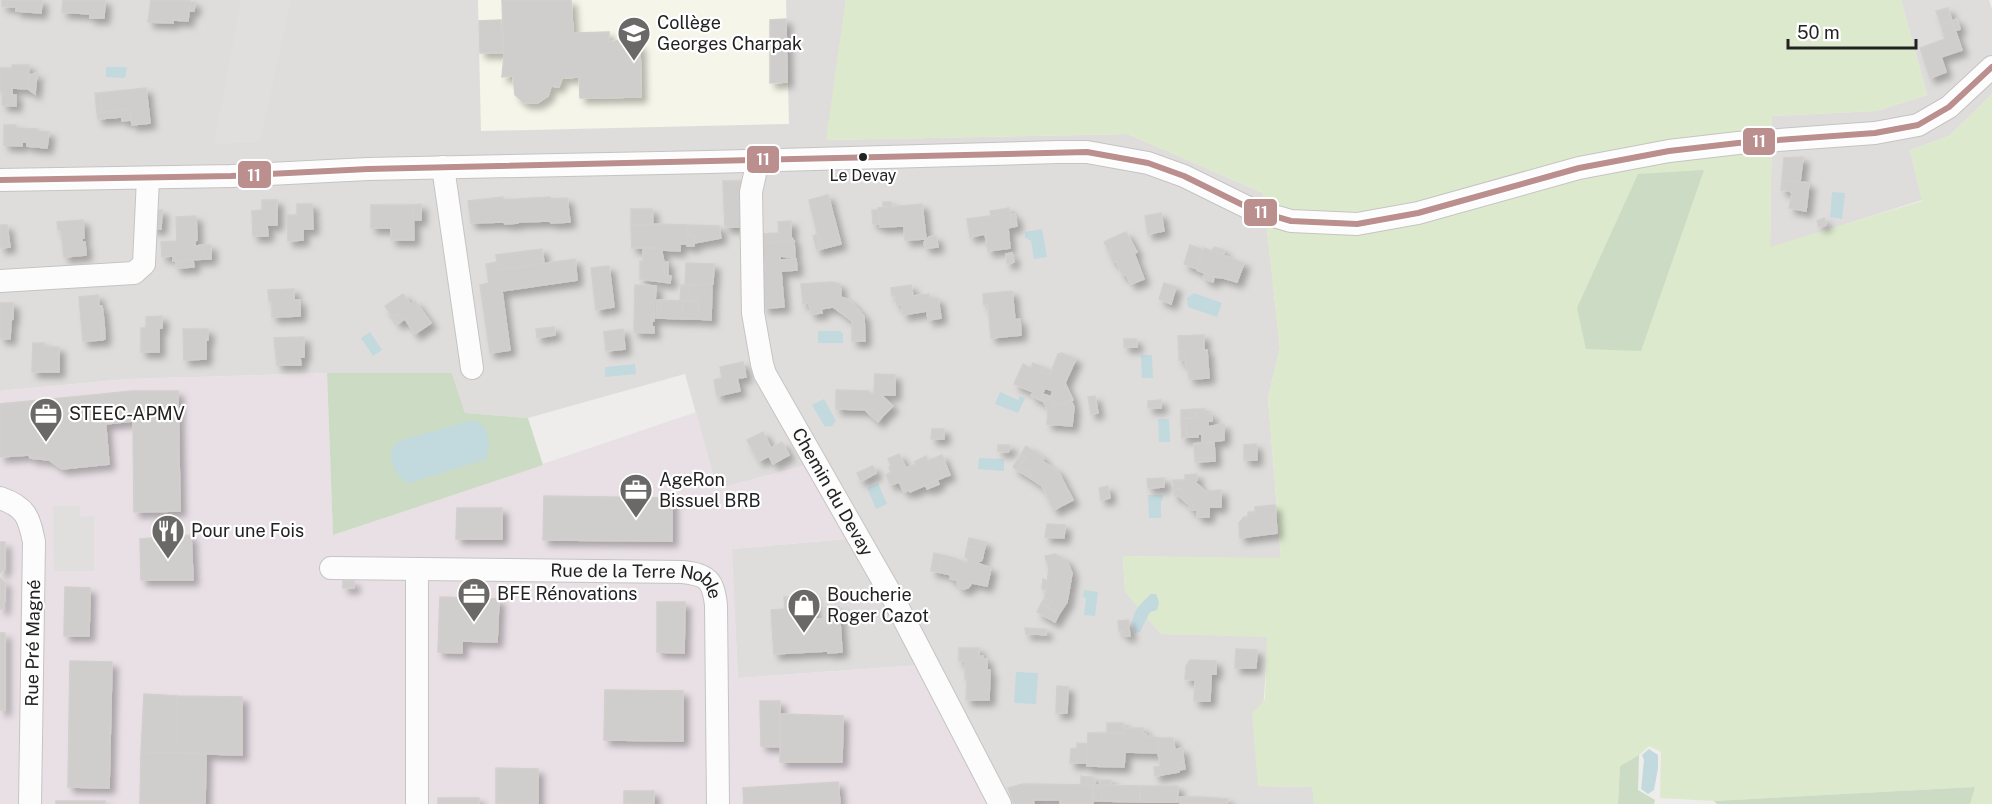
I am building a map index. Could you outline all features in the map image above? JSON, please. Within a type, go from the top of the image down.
[{"type":"street","points":[[0,180],[148,178],[443,167],[1088,152],[1148,163],[1184,176],[1253,210],[1291,220],[1357,224],[1418,213],[1579,168],[1669,151],[1738,143],[1875,133],[1918,125],[1949,107],[1992,67]]},
{"type":"street","name":"Chemin du Devay","points":[[758,160],[751,192],[753,313],[765,374],[893,598],[1000,804]]},
{"type":"street","points":[[443,167],[472,368]]},
{"type":"street","points":[[0,281],[134,273],[144,264],[148,178]]},
{"type":"street","name":"Rue Pré Magné","points":[[0,498],[17,504],[29,521],[34,543],[30,804]]},
{"type":"street","name":"Rue de la Terre Noble","points":[[331,568],[700,574],[713,587],[716,605],[718,804]]},
{"type":"street","points":[[417,569],[417,804]]},
{"type":"shaded area","points":[[0,0],[846,0],[827,140],[1128,134],[1263,193],[1280,348],[1268,398],[1281,559],[1123,556],[1125,591],[1161,634],[1268,636],[1258,786],[1313,787],[1314,804],[994,804],[921,665],[738,678],[731,549],[846,539],[810,464],[717,489],[685,374],[528,418],[465,413],[452,373],[327,373],[127,379],[0,391]]},
{"type":"shaded area","points":[[241,0],[291,0],[260,142],[214,144]]},
{"type":"shaded area","name":"Collège Georges Charpak","points":[[478,0],[786,0],[789,124],[481,131]]},
{"type":"shaded area","points":[[1901,0],[1989,0],[1992,9],[1992,94],[1949,136],[1910,150],[1922,200],[1770,248],[1772,116],[1876,111],[1927,95]]},
{"type":"shaded area","points":[[327,373],[333,535],[696,412],[717,489],[810,464],[846,539],[732,549],[738,678],[921,665],[994,804],[0,804],[0,391],[127,379]]},
{"type":"shaded area","points":[[53,506],[80,506],[80,517],[94,516],[94,571],[54,571]]},
{"type":"green space","points":[[846,0],[1901,0],[1927,95],[1876,111],[1772,116],[1770,247],[1922,201],[1910,150],[1949,136],[1992,94],[1992,804],[1970,804],[1974,787],[1714,801],[1660,798],[1661,752],[1649,746],[1620,766],[1618,804],[1314,804],[1312,787],[1258,786],[1252,714],[1265,699],[1267,637],[1161,634],[1125,592],[1123,556],[1281,558],[1268,398],[1280,348],[1263,193],[1128,134],[826,140]]},
{"type":"green space","points":[[1704,170],[1641,351],[1586,349],[1577,308],[1638,174]]},
{"type":"green space","points":[[327,373],[452,373],[465,413],[528,418],[543,465],[333,535]]},
{"type":"green space","points":[[1639,755],[1638,790],[1655,800],[1654,804],[1618,804],[1620,766]]},
{"type":"green space","points":[[1975,787],[1970,804],[1717,804],[1714,801]]},
{"type":"water","points":[[106,67],[127,67],[125,78],[106,77]]},
{"type":"water","points":[[1832,192],[1845,193],[1842,219],[1830,217]]},
{"type":"water","points":[[1042,229],[1047,257],[1034,259],[1031,241],[1025,238],[1025,232]]},
{"type":"water","points":[[1194,293],[1222,303],[1217,317],[1188,307],[1187,298]]},
{"type":"water","points":[[818,331],[841,331],[843,343],[818,343]]},
{"type":"water","points":[[370,332],[382,350],[373,356],[361,338]]},
{"type":"water","points":[[1141,355],[1152,355],[1153,378],[1142,378]]},
{"type":"water","points":[[635,364],[636,374],[605,377],[605,367]]},
{"type":"water","points":[[1000,392],[1018,400],[1020,396],[1025,398],[1018,413],[995,404]]},
{"type":"water","points":[[824,399],[836,421],[831,427],[825,427],[812,405]]},
{"type":"water","points":[[1158,419],[1169,419],[1170,442],[1159,442]]},
{"type":"water","points":[[474,420],[480,423],[487,432],[489,447],[486,459],[410,483],[398,474],[391,454],[399,441]]},
{"type":"water","points":[[979,458],[1004,459],[1004,471],[978,469]]},
{"type":"water","points":[[878,483],[887,504],[876,509],[867,488]]},
{"type":"water","points":[[1148,495],[1163,495],[1161,518],[1149,518]]},
{"type":"water","points":[[1084,590],[1098,592],[1095,616],[1084,615],[1086,599],[1083,596]]},
{"type":"water","points":[[1151,594],[1156,594],[1159,602],[1157,610],[1150,612],[1140,632],[1135,633],[1132,621],[1135,611]]},
{"type":"water","points":[[1016,672],[1038,673],[1036,704],[1014,703]]},
{"type":"water","points":[[1649,749],[1658,755],[1658,768],[1654,790],[1648,794],[1641,789],[1644,760],[1642,755]]},
{"type":"building","points":[[2,0],[42,0],[41,13],[16,11],[16,7],[2,6]]},
{"type":"building","points":[[63,0],[105,0],[104,18],[90,18],[90,14],[62,12]]},
{"type":"building","points":[[151,0],[190,1],[188,21],[148,22]]},
{"type":"building","name":"Collège Georges Charpak","points":[[502,0],[571,0],[573,33],[609,32],[609,42],[630,39],[640,45],[641,97],[580,98],[579,77],[562,78],[559,87],[551,86],[548,96],[537,103],[524,103],[515,95],[513,76],[502,77],[504,56]]},
{"type":"building","points":[[190,2],[195,2],[194,11],[189,11]]},
{"type":"building","points":[[1948,8],[1952,21],[1941,25],[1936,11]]},
{"type":"building","points":[[786,19],[787,82],[770,83],[770,20]]},
{"type":"building","points":[[1957,19],[1960,29],[1955,31],[1952,21]]},
{"type":"building","points":[[501,20],[502,53],[480,53],[479,21]]},
{"type":"building","points":[[1952,21],[1962,50],[1941,57],[1946,72],[1930,78],[1920,48],[1945,39],[1941,25]]},
{"type":"building","points":[[12,65],[29,65],[28,89],[12,88],[12,95],[16,95],[16,106],[2,105],[0,68],[12,68]]},
{"type":"building","points":[[37,73],[35,94],[28,89],[29,75]]},
{"type":"building","points":[[146,88],[150,123],[132,125],[130,109],[102,112],[100,93]]},
{"type":"building","points":[[95,93],[100,93],[102,112],[97,113]]},
{"type":"building","points":[[130,109],[131,120],[122,121],[122,117],[98,119],[97,113]]},
{"type":"building","points":[[4,125],[16,125],[16,128],[49,132],[47,148],[27,146],[27,142],[22,142],[22,146],[4,145]]},
{"type":"building","points":[[1803,157],[1800,182],[1782,180],[1784,158]]},
{"type":"building","points":[[1782,180],[1809,183],[1806,211],[1789,208],[1792,194],[1790,191],[1781,190]]},
{"type":"building","points":[[723,181],[741,181],[743,227],[725,227]]},
{"type":"building","points":[[828,195],[841,244],[821,249],[809,200]]},
{"type":"building","points":[[503,197],[503,200],[567,198],[570,222],[471,223],[468,201]]},
{"type":"building","points":[[262,200],[277,200],[277,225],[267,225],[268,236],[253,236],[252,211],[262,210]]},
{"type":"building","points":[[883,202],[891,202],[892,207],[883,207]]},
{"type":"building","points":[[297,204],[312,204],[313,229],[303,229],[303,240],[288,241],[287,215],[297,215]]},
{"type":"building","points":[[421,204],[421,220],[413,220],[413,205]]},
{"type":"building","points":[[922,204],[926,239],[905,240],[904,226],[880,227],[878,208]]},
{"type":"building","points":[[371,205],[413,205],[414,240],[391,240],[391,228],[371,228]]},
{"type":"building","points":[[1009,208],[1012,227],[1008,228],[1010,248],[988,251],[985,234],[970,237],[967,219],[998,215],[998,210]]},
{"type":"building","points":[[631,209],[652,209],[653,225],[631,225]]},
{"type":"building","points":[[152,210],[162,210],[161,229],[151,228]]},
{"type":"building","points":[[872,210],[878,210],[879,224],[873,224]]},
{"type":"building","points":[[998,210],[998,215],[991,216],[990,211]]},
{"type":"building","points":[[1161,213],[1164,231],[1148,234],[1145,216]]},
{"type":"building","points":[[1015,214],[1017,226],[1012,227],[1010,215]]},
{"type":"building","points":[[196,216],[195,246],[204,245],[205,259],[173,261],[173,256],[162,257],[161,242],[177,241],[176,217]]},
{"type":"building","points":[[1824,218],[1826,225],[1819,227],[1817,221]]},
{"type":"building","points":[[83,220],[82,243],[85,242],[86,255],[64,257],[61,230],[58,230],[57,222]]},
{"type":"building","points":[[791,221],[791,237],[794,241],[760,243],[760,234],[779,233],[778,222]]},
{"type":"building","points":[[0,225],[7,225],[10,247],[0,248]]},
{"type":"building","points":[[631,225],[688,225],[687,244],[680,244],[680,251],[662,250],[661,248],[632,248]]},
{"type":"building","points":[[688,225],[719,226],[721,238],[694,243],[694,236],[687,235]]},
{"type":"building","points":[[1126,232],[1137,252],[1134,253],[1144,279],[1131,284],[1126,274],[1123,276],[1116,261],[1113,262],[1109,252],[1113,251],[1108,240]]},
{"type":"building","points":[[818,234],[821,249],[817,250],[813,236]]},
{"type":"building","points":[[687,235],[694,236],[694,246],[687,246]]},
{"type":"building","points":[[936,236],[938,247],[925,248],[924,242],[929,237]]},
{"type":"building","points":[[1108,240],[1113,251],[1109,252],[1104,242]]},
{"type":"building","points":[[794,241],[795,258],[780,256],[780,260],[796,259],[797,270],[781,271],[784,307],[764,308],[760,243]]},
{"type":"building","points":[[204,245],[211,245],[211,259],[205,259]]},
{"type":"building","points":[[1190,245],[1203,250],[1197,269],[1184,264]]},
{"type":"building","points":[[1214,247],[1224,250],[1223,255],[1212,251]]},
{"type":"building","points":[[643,248],[661,248],[664,275],[671,276],[670,283],[640,279]]},
{"type":"building","points":[[1204,248],[1244,263],[1237,282],[1214,277],[1197,270]]},
{"type":"building","points":[[542,249],[544,263],[498,270],[496,255]]},
{"type":"building","points":[[1012,253],[1014,262],[1007,264],[1006,254]]},
{"type":"building","points":[[575,259],[577,280],[502,291],[510,350],[490,353],[480,285],[489,283],[486,264],[497,262],[498,270]]},
{"type":"building","points":[[193,260],[194,267],[176,268],[176,261]]},
{"type":"building","points":[[664,262],[668,262],[668,275],[664,275]]},
{"type":"building","points":[[686,263],[714,264],[713,284],[685,285]]},
{"type":"building","points":[[609,266],[614,307],[596,310],[591,268]]},
{"type":"building","points":[[1205,274],[1214,277],[1213,282],[1203,278]]},
{"type":"building","points":[[832,282],[840,284],[841,297],[849,300],[864,316],[865,341],[852,341],[852,321],[833,307],[821,309],[822,313],[811,314],[809,303],[803,304],[801,284]]},
{"type":"building","points":[[1164,283],[1176,287],[1171,304],[1159,299]]},
{"type":"building","points":[[712,284],[711,320],[698,319],[699,301],[688,301],[689,285]]},
{"type":"building","points":[[635,285],[656,286],[654,321],[652,321],[654,333],[634,332]]},
{"type":"building","points":[[681,285],[689,285],[688,301],[680,301]]},
{"type":"building","points":[[911,285],[913,296],[929,294],[930,299],[938,298],[941,318],[928,320],[927,311],[903,315],[902,304],[897,305],[891,288]]},
{"type":"building","points":[[294,289],[294,300],[300,300],[300,316],[272,317],[272,301],[269,301],[268,290]]},
{"type":"building","points":[[1012,291],[1015,320],[1020,319],[1021,335],[991,338],[988,304],[984,305],[983,294]]},
{"type":"building","points":[[403,294],[411,305],[415,301],[431,323],[415,334],[405,319],[403,320],[398,314],[393,317],[385,306]]},
{"type":"building","points":[[98,295],[104,322],[100,323],[102,340],[83,341],[79,297]]},
{"type":"building","points":[[657,300],[661,300],[660,318],[656,318]]},
{"type":"building","points":[[661,300],[683,301],[682,319],[660,318]]},
{"type":"building","points":[[683,301],[699,301],[698,319],[682,319]]},
{"type":"building","points":[[0,303],[13,303],[10,339],[0,338]]},
{"type":"building","points":[[398,314],[403,320],[398,324],[393,317]]},
{"type":"building","points":[[162,316],[162,328],[159,328],[159,352],[141,352],[141,328],[146,328],[146,317]]},
{"type":"building","points":[[104,322],[105,339],[102,340],[100,323]]},
{"type":"building","points":[[554,327],[555,335],[537,338],[536,329]]},
{"type":"building","points":[[183,329],[208,329],[206,359],[184,360]]},
{"type":"building","points":[[623,329],[625,349],[606,351],[604,332]]},
{"type":"building","points":[[1204,335],[1209,378],[1189,379],[1185,351],[1179,351],[1178,336]]},
{"type":"building","points":[[304,337],[304,357],[300,357],[301,365],[277,365],[274,338]]},
{"type":"building","points":[[1124,339],[1136,339],[1137,347],[1124,347]]},
{"type":"building","points":[[33,343],[44,343],[44,347],[59,347],[59,372],[32,372]]},
{"type":"building","points":[[1179,351],[1185,351],[1185,360],[1179,360]]},
{"type":"building","points":[[1062,353],[1076,359],[1065,383],[1073,400],[1055,407],[1051,397],[1053,391],[1045,388],[1040,400],[1031,396],[1033,392],[1014,384],[1023,364],[1031,368],[1033,363],[1043,367],[1041,372],[1050,375],[1058,354]]},
{"type":"building","points":[[743,362],[746,377],[737,378],[740,391],[717,396],[714,380],[722,378],[720,367]]},
{"type":"building","points":[[1043,367],[1051,371],[1050,375],[1041,372]]},
{"type":"building","points":[[875,374],[895,375],[895,395],[881,395],[893,406],[882,417],[874,410],[836,409],[836,390],[868,391],[874,394]]},
{"type":"building","points":[[178,391],[180,511],[134,512],[133,421],[106,424],[103,394]]},
{"type":"building","points":[[103,394],[109,464],[62,469],[49,460],[30,458],[29,455],[0,457],[0,404]]},
{"type":"building","points":[[1043,394],[1051,397],[1044,402],[1040,400]]},
{"type":"building","points":[[1095,396],[1098,413],[1091,414],[1088,397]]},
{"type":"building","points":[[1051,397],[1055,407],[1048,410],[1044,402]]},
{"type":"building","points":[[1071,400],[1074,407],[1072,426],[1047,424],[1048,410]]},
{"type":"building","points":[[1161,400],[1161,408],[1148,408],[1148,401]]},
{"type":"building","points":[[1196,409],[1205,409],[1205,414],[1212,414],[1212,421],[1208,421],[1208,427],[1224,424],[1224,440],[1202,443],[1202,434],[1198,434],[1198,437],[1187,437],[1186,418],[1196,418]]},
{"type":"building","points":[[1196,409],[1196,418],[1181,419],[1181,410]]},
{"type":"building","points":[[865,410],[874,410],[882,417],[878,422]]},
{"type":"building","points":[[1186,418],[1187,437],[1182,438],[1181,419]]},
{"type":"building","points":[[932,429],[944,429],[944,439],[931,439]]},
{"type":"building","points":[[763,432],[771,448],[782,442],[789,455],[773,464],[769,456],[759,461],[747,440]]},
{"type":"building","points":[[1214,443],[1215,458],[1195,458],[1194,444]]},
{"type":"building","points":[[1256,444],[1257,460],[1244,460],[1244,445]]},
{"type":"building","points":[[998,445],[1011,447],[1008,452],[998,451]]},
{"type":"building","points":[[1026,446],[1044,458],[1042,461],[1058,471],[1073,500],[1054,510],[1042,486],[1030,478],[1032,474],[1020,467],[1026,457],[1021,454]]},
{"type":"building","points":[[899,454],[906,468],[926,456],[928,461],[935,458],[944,477],[910,492],[906,483],[899,482],[891,485],[886,475],[891,472],[888,459]]},
{"type":"building","points":[[1021,454],[1026,457],[1017,470],[1013,467]]},
{"type":"building","points":[[942,455],[950,475],[944,477],[935,458]]},
{"type":"building","points":[[1195,458],[1215,458],[1215,461],[1195,462]]},
{"type":"building","points":[[873,466],[876,473],[871,476],[868,468]]},
{"type":"building","points":[[1020,467],[1032,474],[1030,478],[1017,470]]},
{"type":"building","points":[[868,468],[871,476],[861,481],[857,473]]},
{"type":"building","points":[[1197,474],[1195,482],[1205,491],[1221,490],[1221,507],[1209,507],[1209,517],[1197,517],[1197,510],[1193,510],[1193,503],[1181,492],[1181,489],[1174,489],[1173,480],[1185,480],[1185,475]]},
{"type":"building","points":[[1164,478],[1164,487],[1148,488],[1147,479]]},
{"type":"building","points":[[937,480],[939,484],[927,489],[926,485]]},
{"type":"building","points":[[899,482],[906,483],[909,490],[904,492]]},
{"type":"building","points":[[1108,486],[1110,498],[1101,500],[1099,488]]},
{"type":"building","points":[[1174,489],[1182,490],[1181,492],[1193,503],[1193,510],[1190,510],[1189,505],[1179,496],[1174,496]]},
{"type":"building","points":[[544,496],[672,498],[672,541],[543,540]]},
{"type":"building","points":[[1275,505],[1277,533],[1240,538],[1239,523],[1244,517],[1248,517],[1248,512],[1255,512],[1255,507]]},
{"type":"building","points":[[457,508],[502,508],[502,539],[456,539]]},
{"type":"building","points":[[1047,524],[1065,525],[1064,538],[1045,537]]},
{"type":"building","points":[[191,535],[193,580],[141,580],[140,539]]},
{"type":"building","points":[[969,538],[981,541],[979,548],[967,547]]},
{"type":"building","points":[[981,541],[986,542],[982,560],[977,563],[991,568],[987,586],[972,583],[968,588],[962,589],[958,586],[957,580],[950,579],[951,575],[938,572],[942,555],[967,564],[969,560],[965,557],[967,547],[979,548]]},
{"type":"building","points":[[0,542],[5,542],[5,569],[0,573]]},
{"type":"building","points":[[934,553],[942,555],[938,572],[931,571]]},
{"type":"building","points":[[1055,554],[1067,561],[1072,573],[1067,602],[1059,614],[1048,607],[1052,600],[1044,599],[1049,582],[1047,582],[1049,569],[1045,556]]},
{"type":"building","points":[[0,578],[5,583],[4,609],[0,609]]},
{"type":"building","points":[[1043,579],[1049,582],[1048,588],[1042,589]]},
{"type":"building","points":[[343,581],[354,581],[354,588],[343,588]]},
{"type":"building","points":[[65,587],[90,588],[89,636],[64,636]]},
{"type":"building","points":[[813,596],[815,619],[826,619],[825,608],[839,607],[842,652],[774,654],[771,610],[785,609],[784,597]]},
{"type":"building","points":[[440,597],[499,599],[497,642],[462,641],[462,653],[438,652]]},
{"type":"building","points":[[1044,599],[1052,600],[1048,607],[1041,604]]},
{"type":"building","points":[[657,602],[685,602],[684,653],[657,652]]},
{"type":"building","points":[[1041,604],[1059,614],[1055,622],[1037,612]]},
{"type":"building","points":[[1128,620],[1130,636],[1124,636],[1123,631],[1119,631],[1118,621]]},
{"type":"building","points":[[1025,628],[1037,629],[1037,634],[1026,634]]},
{"type":"building","points":[[1037,629],[1046,629],[1046,635],[1037,634]]},
{"type":"building","points":[[0,633],[5,633],[5,710],[0,710]]},
{"type":"building","points":[[959,648],[979,648],[979,656],[987,659],[987,670],[990,670],[989,700],[966,700],[965,661],[959,661]]},
{"type":"building","points":[[1236,649],[1257,650],[1256,668],[1235,668]]},
{"type":"building","points":[[1190,660],[1216,661],[1216,674],[1211,674],[1210,701],[1194,701],[1195,680],[1185,679],[1186,666]]},
{"type":"building","points":[[70,661],[112,662],[109,788],[68,787]]},
{"type":"building","points":[[1057,686],[1068,687],[1067,713],[1056,713]]},
{"type":"building","points":[[605,690],[683,691],[683,741],[604,740]]},
{"type":"building","points":[[144,694],[177,696],[176,753],[141,752]]},
{"type":"building","points":[[177,696],[242,697],[242,755],[176,753]]},
{"type":"building","points":[[760,701],[780,701],[780,747],[761,746]]},
{"type":"building","points":[[781,714],[843,716],[842,762],[780,762]]},
{"type":"building","points":[[1107,723],[1123,723],[1124,733],[1107,733]]},
{"type":"building","points":[[1124,728],[1143,728],[1143,734],[1146,736],[1159,738],[1158,753],[1125,752],[1124,767],[1087,766],[1088,733],[1124,733]]},
{"type":"building","points":[[1159,738],[1173,738],[1175,750],[1182,748],[1184,762],[1177,763],[1179,772],[1162,775],[1158,753]]},
{"type":"building","points":[[1077,743],[1088,744],[1087,763],[1070,763],[1071,749],[1077,748]]},
{"type":"building","points":[[141,752],[206,753],[205,804],[140,804]]},
{"type":"building","points":[[1184,762],[1185,769],[1179,770],[1177,763]]},
{"type":"building","points":[[1160,766],[1162,775],[1155,776],[1154,767]]},
{"type":"building","points":[[496,768],[538,769],[538,804],[496,804]]},
{"type":"building","points":[[1081,776],[1087,777],[1086,785],[1081,785]]},
{"type":"building","points":[[1087,777],[1093,777],[1095,785],[1086,785]]},
{"type":"building","points":[[1100,780],[1111,780],[1111,786],[1100,785]]},
{"type":"building","points":[[838,782],[840,804],[744,804],[743,788]]},
{"type":"building","points":[[1023,784],[1093,785],[1093,804],[1060,804],[1060,800],[1033,800],[1034,804],[1014,804],[1008,788]]},
{"type":"building","points":[[1093,785],[1101,785],[1102,801],[1093,801]]},
{"type":"building","points":[[1101,785],[1140,786],[1140,802],[1102,801]]},
{"type":"building","points":[[1140,786],[1178,786],[1178,802],[1140,802]]},
{"type":"building","points":[[624,791],[654,791],[654,804],[624,804]]},
{"type":"building","points":[[1180,797],[1228,799],[1227,804],[1180,804]]},
{"type":"building","points":[[438,798],[479,798],[479,804],[438,804]]},
{"type":"building","points":[[56,801],[105,801],[105,804],[56,804]]},
{"type":"transit line","name":"11","points":[[0,180],[231,176],[368,169],[1087,152],[1148,163],[1184,176],[1253,210],[1291,221],[1357,224],[1418,213],[1579,168],[1669,151],[1738,143],[1875,133],[1918,125],[1949,107],[1992,67]]},
{"type":"place","name":"Collège Georges Charpak","points":[[634,62]]},
{"type":"place","name":"Le Devay","points":[[863,157]]},
{"type":"place","name":"STEEC-APMV","points":[[46,443]]},
{"type":"place","name":"AgeRon Bissuel BRB","points":[[636,519]]},
{"type":"place","name":"Pour une Fois","points":[[168,560]]},
{"type":"place","name":"BFE Rénovations","points":[[474,623]]},
{"type":"place","name":"Boucherie Roger Cazot","points":[[804,634]]}]
